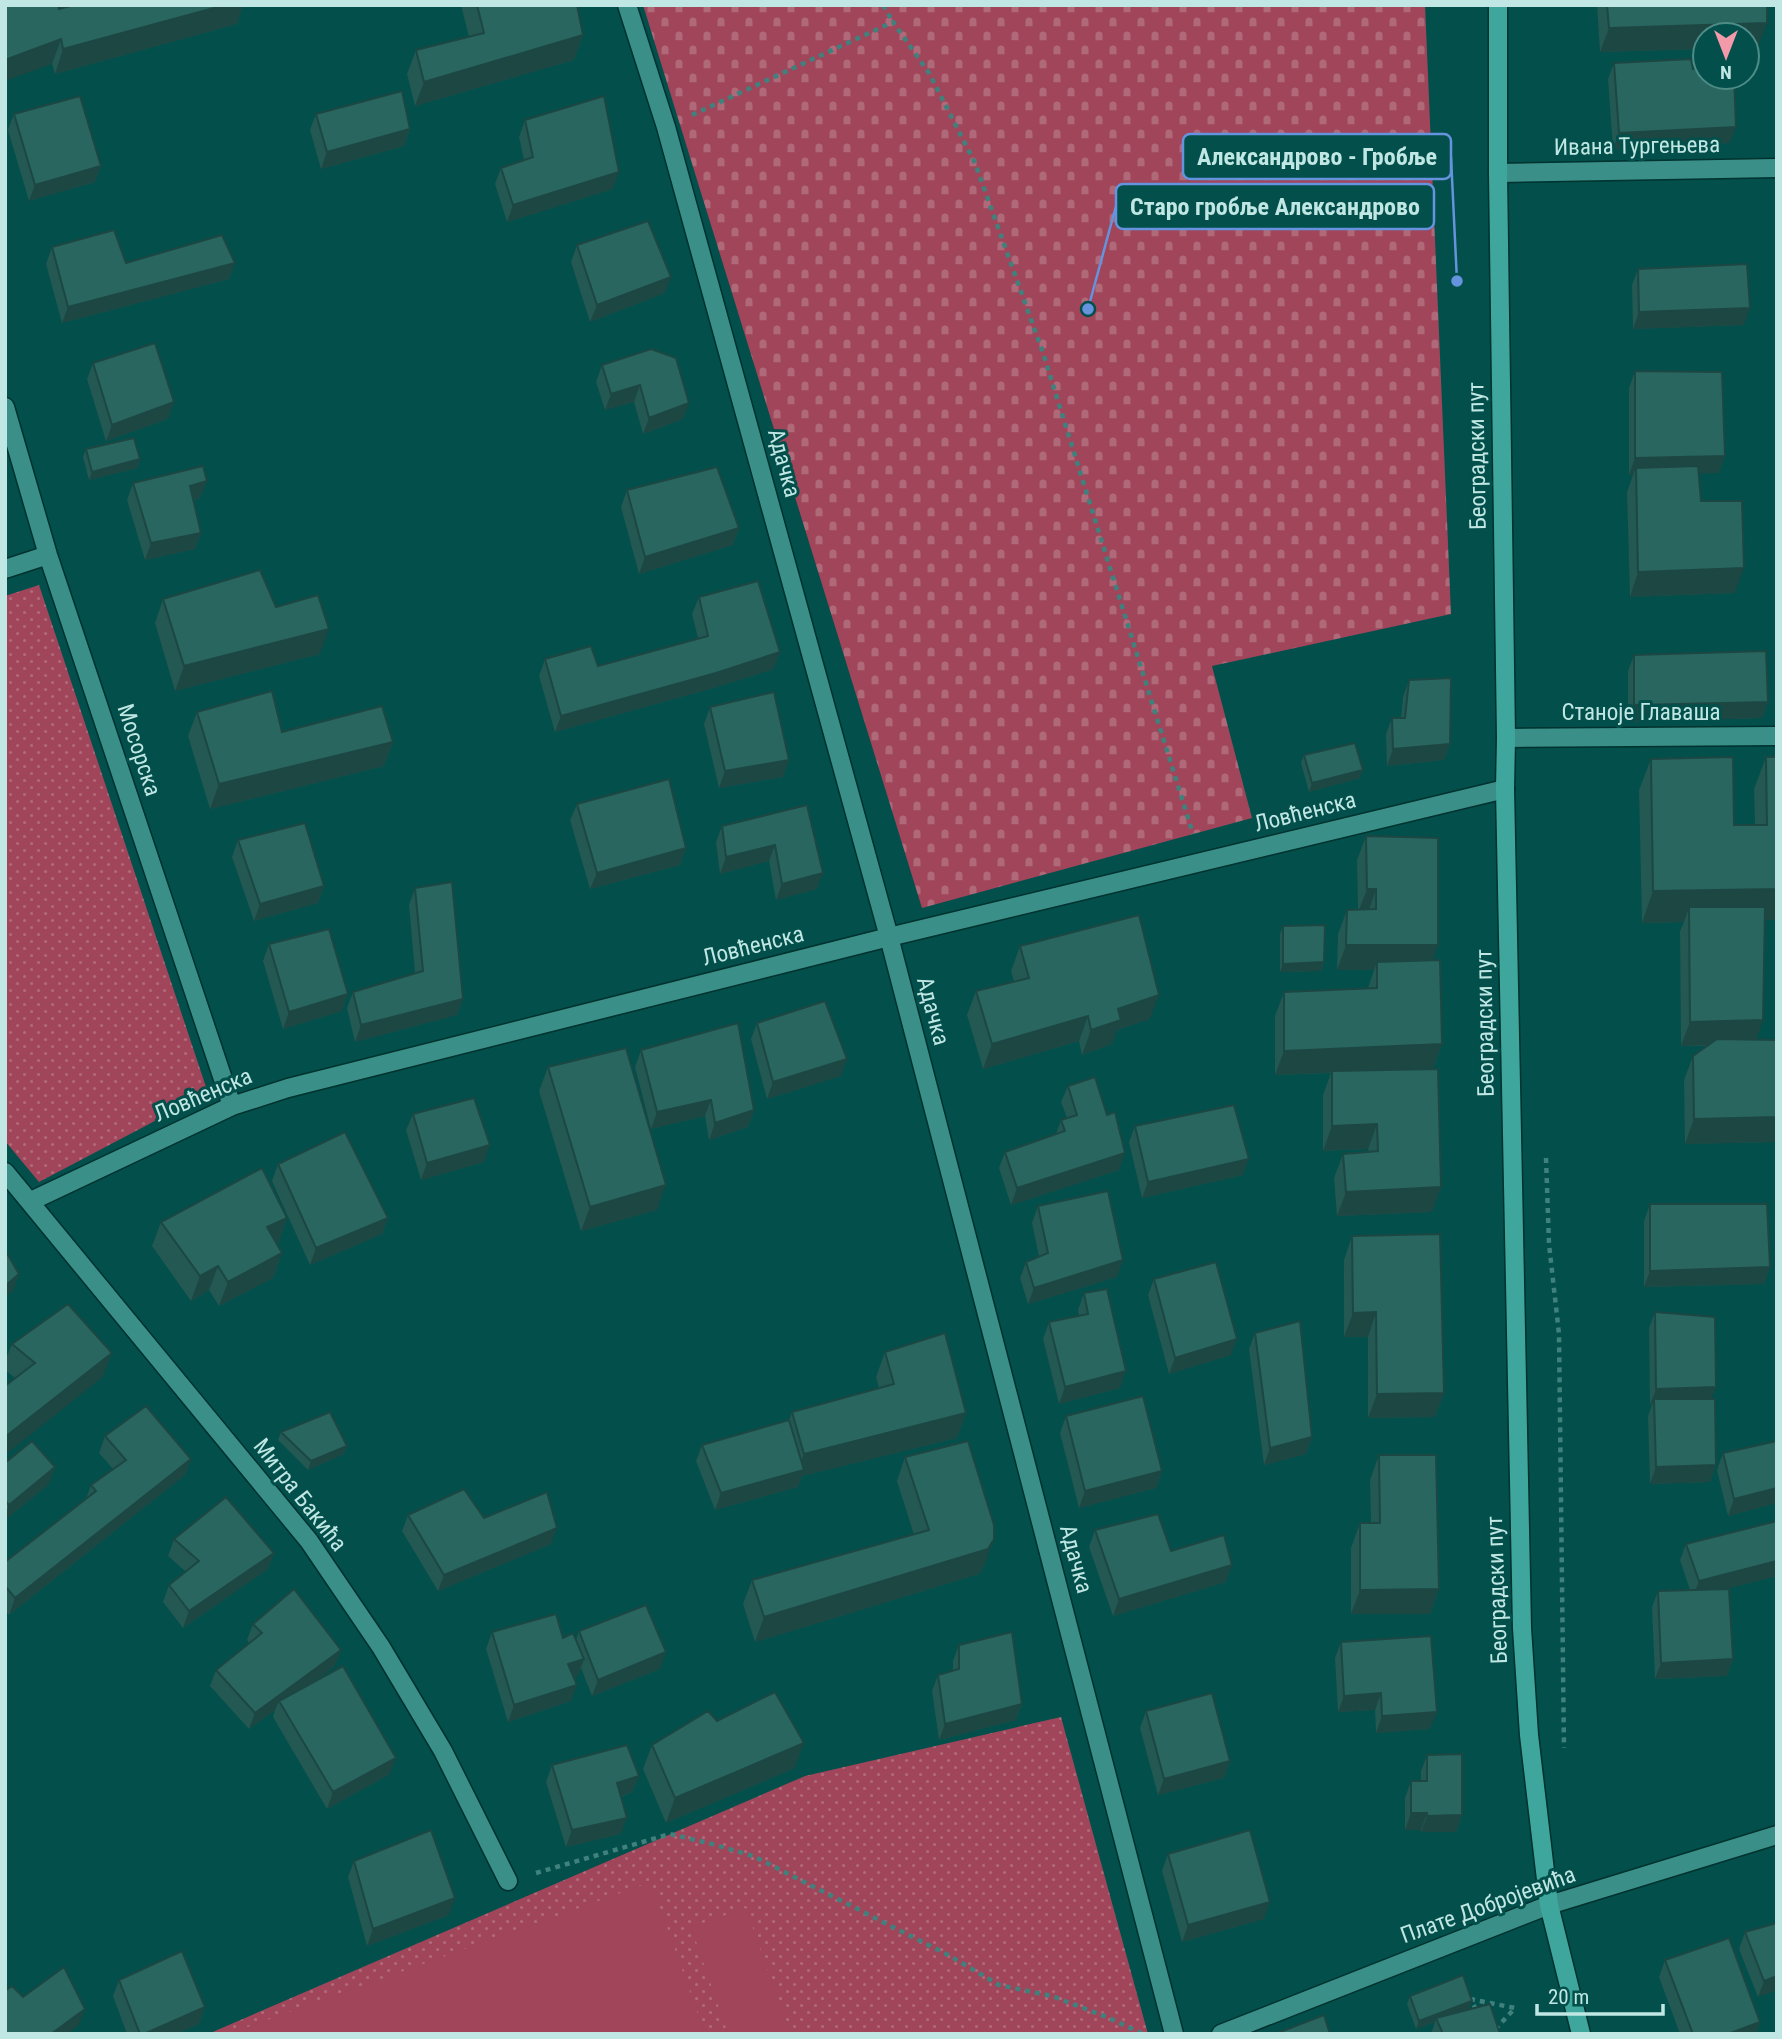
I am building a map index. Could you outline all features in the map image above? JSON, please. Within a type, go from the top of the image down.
[{"type":"main road","name":"Београдски пут","points":[[1498,5],[1505,789],[1521,1616],[1529,1735],[1549,1905],[1581,2034]]},
{"type":"street","name":"Адачка","points":[[626,5],[666,127],[889,937],[1174,2034]]},
{"type":"street","name":"Ивана Тургењева","points":[[1498,173],[1777,168]]},
{"type":"street","name":"Мосорска","points":[[5,407],[48,555],[232,1106]]},
{"type":"street","points":[[5,569],[48,555]]},
{"type":"street","name":"Станоје Главаша","points":[[1506,738],[1777,736]]},
{"type":"street","name":"Ловћенска","points":[[31,1200],[232,1106],[288,1088],[889,937],[1505,789]]},
{"type":"street","name":"Митра Бакића","points":[[5,1171],[309,1541],[381,1647],[443,1751],[508,1881]]},
{"type":"street","name":"Плате Добројевића","points":[[1221,2034],[1549,1905],[1777,1835]]},
{"type":"path","points":[[884,5],[893,23],[929,73],[975,163],[1043,354],[1202,862]]},
{"type":"path","points":[[666,127],[893,23]]},
{"type":"path","points":[[1546,1148],[1549,1244],[1559,1334],[1564,1759]]},
{"type":"path","points":[[508,1881],[670,1834],[712,1844],[753,1856],[950,1956],[999,1985],[1052,1996],[1143,2034]]},
{"type":"path","points":[[1469,1998],[1481,2001],[1515,2008],[1490,2034],[1469,1998]]},
{"type":"green space","points":[[643,5],[1425,5],[1451,614],[1212,666],[1252,818],[922,908]]},
{"type":"green space","points":[[39,585],[208,1093],[39,1182],[5,1141],[5,596]]},
{"type":"green space","points":[[1061,1717],[1148,2034],[208,2034],[805,1776]]},
{"type":"green space","points":[[651,1882],[705,2034],[228,2034]]},
{"type":"green space","points":[[746,1908],[788,2029],[775,2034],[728,2034],[691,1927]]},
{"type":"building","points":[[5,5],[58,5],[59,9],[74,5],[225,5],[63,49],[61,39],[5,60]]},
{"type":"building","points":[[477,5],[577,5],[583,35],[424,82],[416,50],[484,33]]},
{"type":"building","points":[[1607,5],[1767,5],[1767,23],[1691,21],[1691,25],[1609,28]]},
{"type":"building","points":[[1691,59],[1691,91],[1735,91],[1736,127],[1619,133],[1614,63]]},
{"type":"building","points":[[402,91],[410,129],[327,152],[316,114]]},
{"type":"building","points":[[80,96],[101,166],[35,185],[14,114]]},
{"type":"building","points":[[604,96],[619,172],[513,205],[501,168],[533,157],[525,120]]},
{"type":"building","points":[[648,221],[671,277],[597,305],[577,245]]},
{"type":"building","points":[[114,230],[126,263],[222,235],[235,263],[68,307],[52,247]]},
{"type":"building","points":[[1747,264],[1750,308],[1639,312],[1638,269]]},
{"type":"building","points":[[155,343],[174,402],[112,425],[93,363]]},
{"type":"building","points":[[651,349],[676,358],[689,403],[649,418],[640,385],[611,394],[602,365]]},
{"type":"building","points":[[1635,371],[1722,372],[1725,456],[1635,458]]},
{"type":"building","points":[[134,438],[140,459],[92,472],[86,449]]},
{"type":"building","points":[[203,466],[207,481],[190,486],[201,533],[151,543],[133,483]]},
{"type":"building","points":[[1698,466],[1701,501],[1742,501],[1744,568],[1638,572],[1636,468]]},
{"type":"building","points":[[717,467],[739,528],[645,557],[627,490]]},
{"type":"building","points":[[260,570],[276,607],[318,595],[329,629],[184,666],[163,599]]},
{"type":"building","points":[[758,581],[780,652],[716,673],[561,716],[545,659],[591,646],[598,666],[708,636],[699,597]]},
{"type":"building","points":[[1766,651],[1768,702],[1634,705],[1634,655]]},
{"type":"building","points":[[1451,678],[1450,744],[1393,749],[1392,718],[1405,718],[1409,680]]},
{"type":"building","points":[[272,691],[282,732],[382,706],[393,742],[219,784],[197,712]]},
{"type":"building","points":[[774,692],[789,760],[725,771],[710,707]]},
{"type":"building","points":[[1355,743],[1363,770],[1312,783],[1304,755]]},
{"type":"building","points":[[1733,757],[1734,825],[1767,825],[1766,757],[1777,757],[1777,889],[1653,891],[1651,759]]},
{"type":"building","points":[[669,779],[686,848],[597,873],[577,804]]},
{"type":"building","points":[[807,805],[823,873],[782,884],[775,845],[726,857],[722,826]]},
{"type":"building","points":[[305,823],[324,886],[260,904],[238,840]]},
{"type":"building","points":[[1366,836],[1438,838],[1438,945],[1346,945],[1347,910],[1376,909],[1376,889],[1367,889]]},
{"type":"building","points":[[452,882],[463,999],[361,1025],[353,992],[423,971],[415,888]]},
{"type":"building","points":[[1689,907],[1765,907],[1763,1020],[1690,1022]]},
{"type":"building","points":[[1139,915],[1159,995],[1118,1009],[1121,1020],[1091,1030],[1088,1016],[992,1044],[976,991],[1029,978],[1020,946]]},
{"type":"building","points":[[1325,925],[1324,962],[1283,964],[1283,926]]},
{"type":"building","points":[[329,929],[348,994],[289,1012],[269,944]]},
{"type":"building","points":[[1440,960],[1442,1044],[1284,1051],[1284,992],[1377,988],[1377,962]]},
{"type":"building","points":[[825,1001],[847,1059],[773,1082],[757,1023]]},
{"type":"building","points":[[738,1023],[754,1110],[715,1123],[711,1100],[657,1112],[641,1050]]},
{"type":"building","points":[[1717,1039],[1777,1040],[1777,1117],[1694,1119],[1693,1056]]},
{"type":"building","points":[[626,1048],[666,1185],[590,1207],[548,1067]]},
{"type":"building","points":[[1438,1069],[1441,1187],[1346,1192],[1343,1154],[1378,1151],[1377,1124],[1332,1126],[1332,1071]]},
{"type":"building","points":[[1095,1077],[1107,1115],[1115,1112],[1125,1153],[1017,1188],[1005,1152],[1065,1131],[1061,1120],[1077,1115],[1068,1086]]},
{"type":"building","points":[[474,1098],[490,1145],[427,1163],[413,1114]]},
{"type":"building","points":[[1234,1105],[1249,1159],[1148,1182],[1135,1126]]},
{"type":"building","points":[[345,1132],[388,1218],[316,1248],[278,1164]]},
{"type":"building","points":[[262,1168],[287,1218],[267,1227],[282,1253],[228,1282],[218,1266],[200,1276],[161,1222]]},
{"type":"building","points":[[1108,1191],[1123,1260],[1034,1288],[1026,1262],[1048,1253],[1038,1206]]},
{"type":"building","points":[[1650,1204],[1767,1204],[1770,1267],[1650,1271]]},
{"type":"building","points":[[1440,1234],[1444,1393],[1377,1394],[1376,1312],[1353,1313],[1352,1236]]},
{"type":"building","points":[[5,1250],[19,1274],[5,1286]]},
{"type":"building","points":[[1216,1262],[1237,1339],[1175,1358],[1154,1279]]},
{"type":"building","points":[[1107,1289],[1126,1371],[1065,1387],[1049,1322],[1088,1314],[1084,1293]]},
{"type":"building","points":[[68,1304],[112,1353],[5,1437],[5,1386],[35,1363],[12,1344]]},
{"type":"building","points":[[1655,1312],[1715,1317],[1716,1387],[1656,1389]]},
{"type":"building","points":[[1300,1321],[1312,1437],[1270,1448],[1255,1333]]},
{"type":"building","points":[[945,1333],[966,1413],[804,1454],[792,1412],[894,1384],[885,1352]]},
{"type":"building","points":[[1143,1396],[1162,1471],[1085,1491],[1066,1416]]},
{"type":"building","points":[[1654,1399],[1715,1399],[1716,1465],[1656,1467]]},
{"type":"building","points":[[146,1406],[191,1459],[15,1598],[5,1586],[5,1562],[96,1491],[91,1485],[126,1460],[105,1436]]},
{"type":"building","points":[[330,1412],[347,1446],[311,1461],[281,1432]]},
{"type":"building","points":[[789,1420],[804,1470],[721,1493],[702,1445]]},
{"type":"building","points":[[32,1441],[55,1467],[9,1505],[5,1500],[5,1463]]},
{"type":"building","points":[[968,1441],[994,1525],[994,1539],[988,1549],[764,1617],[752,1580],[929,1530],[905,1457]]},
{"type":"building","points":[[1777,1441],[1777,1488],[1734,1499],[1723,1453]]},
{"type":"building","points":[[1379,1455],[1436,1455],[1439,1589],[1360,1590],[1360,1523],[1380,1523]]},
{"type":"building","points":[[464,1489],[484,1518],[547,1492],[557,1528],[444,1575],[408,1515]]},
{"type":"building","points":[[226,1497],[274,1553],[189,1611],[169,1585],[199,1561],[174,1539]]},
{"type":"building","points":[[1158,1514],[1171,1551],[1224,1535],[1232,1565],[1119,1599],[1095,1530]]},
{"type":"building","points":[[1777,1521],[1777,1561],[1699,1581],[1686,1544]]},
{"type":"building","points":[[294,1589],[341,1650],[255,1713],[216,1670],[262,1633],[253,1624]]},
{"type":"building","points":[[1729,1589],[1733,1659],[1661,1663],[1658,1591]]},
{"type":"building","points":[[646,1605],[666,1652],[598,1680],[579,1631]]},
{"type":"building","points":[[556,1614],[563,1638],[573,1633],[584,1659],[568,1664],[577,1685],[514,1705],[492,1632]]},
{"type":"building","points":[[1012,1632],[1022,1704],[945,1724],[938,1675],[959,1669],[959,1645]]},
{"type":"building","points":[[1431,1636],[1437,1712],[1382,1716],[1381,1693],[1344,1696],[1341,1642]]},
{"type":"building","points":[[343,1666],[396,1758],[333,1792],[279,1701]]},
{"type":"building","points":[[775,1692],[804,1743],[675,1798],[652,1745],[708,1711],[717,1721]]},
{"type":"building","points":[[1212,1693],[1230,1761],[1164,1779],[1146,1711]]},
{"type":"building","points":[[627,1745],[639,1776],[617,1783],[627,1818],[572,1830],[552,1765]]},
{"type":"building","points":[[1462,1754],[1462,1815],[1427,1816],[1427,1813],[1411,1813],[1411,1781],[1427,1781],[1427,1755]]},
{"type":"building","points":[[431,1830],[455,1898],[373,1929],[354,1861]]},
{"type":"building","points":[[1250,1830],[1270,1902],[1188,1925],[1168,1854]]},
{"type":"building","points":[[1777,1923],[1777,1976],[1764,1981],[1745,1932]]},
{"type":"building","points":[[1729,1938],[1760,2022],[1728,2034],[1693,2034],[1665,1960]]},
{"type":"building","points":[[182,1951],[205,2007],[140,2034],[119,1980]]},
{"type":"building","points":[[64,1967],[85,2009],[51,2034],[5,2034],[5,1991],[12,1986],[23,1997]]},
{"type":"building","points":[[1463,1975],[1472,2001],[1419,2021],[1410,1996]]},
{"type":"building","points":[[1490,2004],[1500,2034],[1443,2034],[1436,2018]]},
{"type":"building","points":[[1324,2015],[1330,2034],[1275,2034]]},
{"type":"place","name":"Александрово - Гробље","points":[[1457,281]]},
{"type":"place","name":"Старо гробље Александрово","points":[[1088,309]]}]
